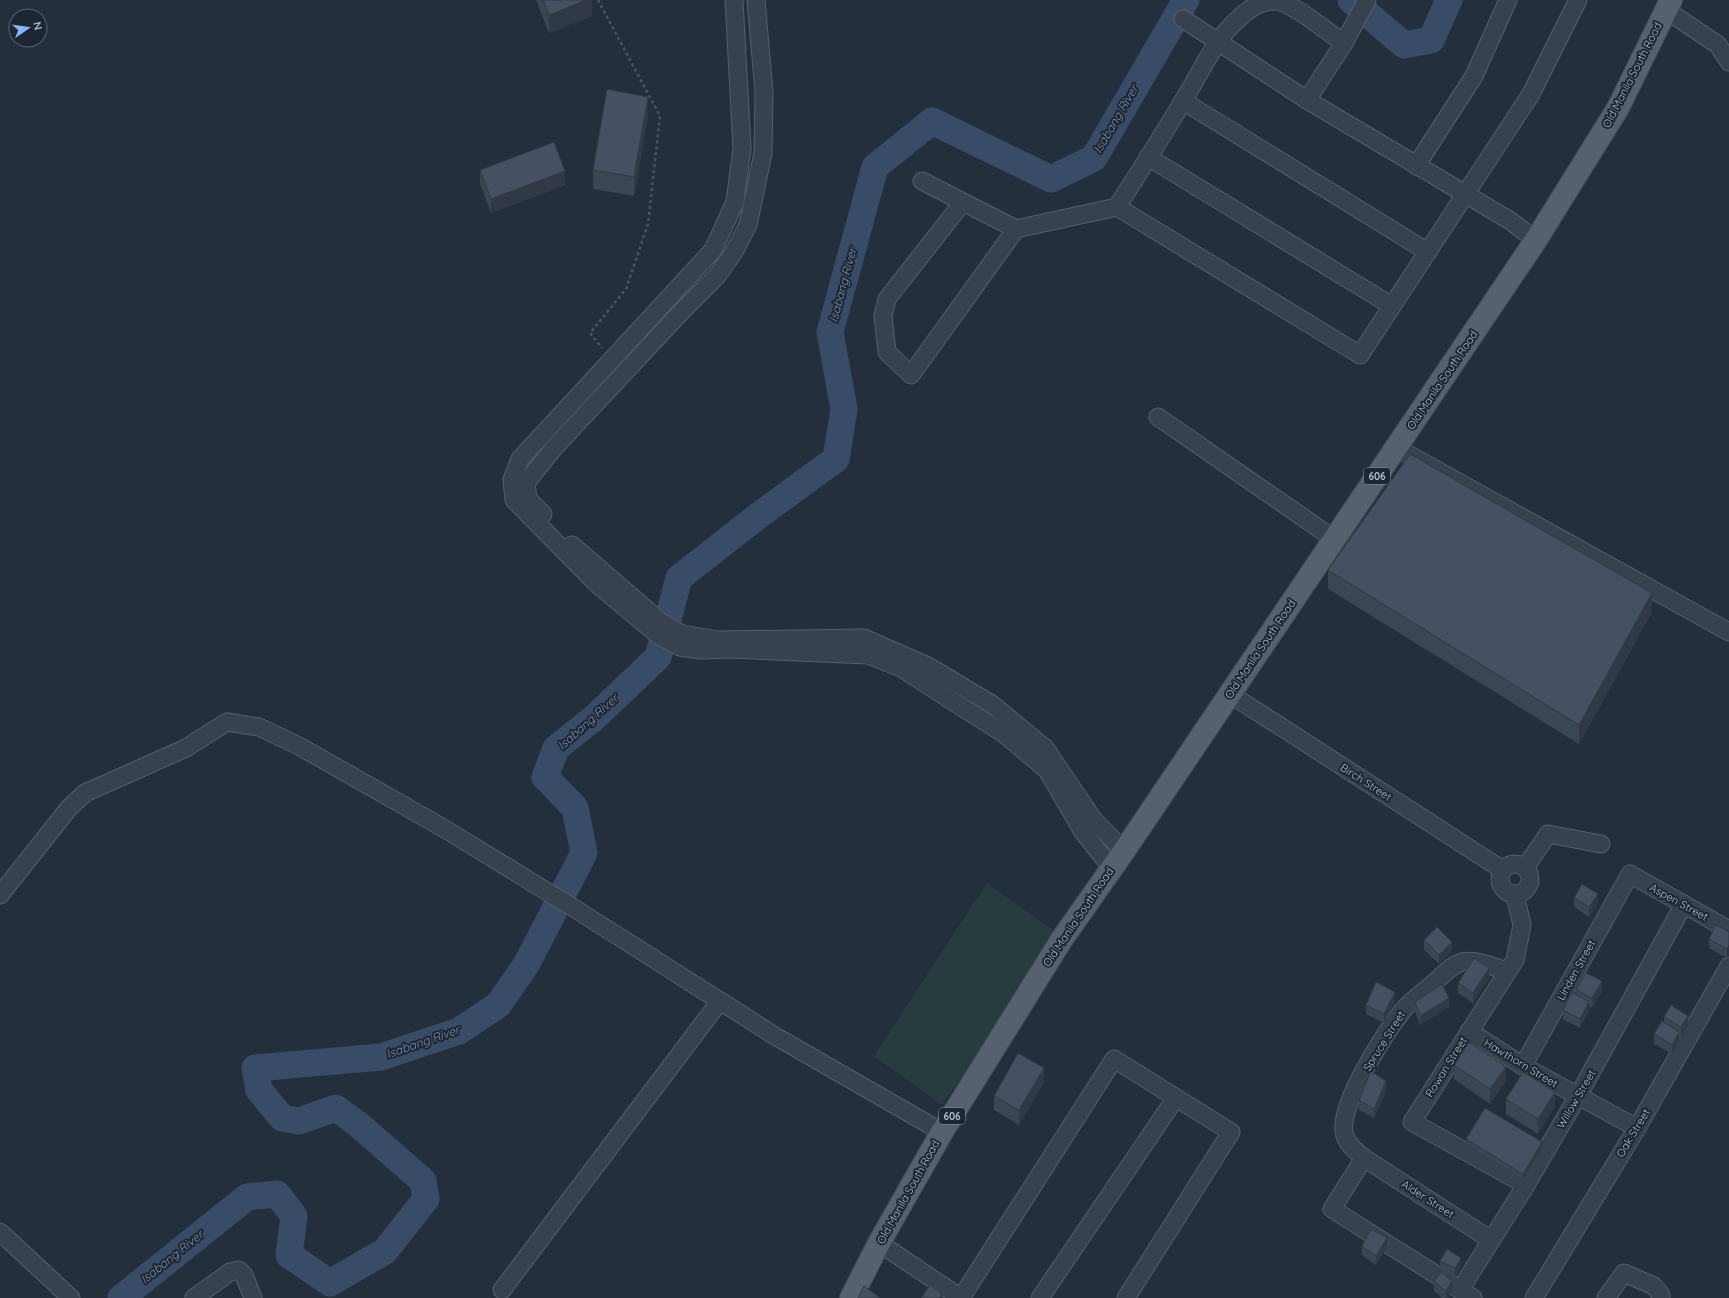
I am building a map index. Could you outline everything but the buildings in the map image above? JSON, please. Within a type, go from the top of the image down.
[{"type":"main road","name":"Old Manila South Road","points":[[851,1298],[879,1243],[942,1132],[1062,938],[1118,859],[1397,448],[1536,240],[1618,108],[1668,5]]},
{"type":"street","points":[[734,0],[742,148],[735,202],[713,250],[520,459],[512,480],[514,500],[598,585],[659,628],[681,641],[864,638],[928,666],[993,706],[1045,748],[1118,859]]},
{"type":"street","points":[[659,628],[563,537],[528,498],[526,483],[553,449],[636,359],[718,276],[734,252],[748,225],[763,153],[764,92],[756,0]]},
{"type":"street","points":[[1416,166],[1474,76],[1508,0]]},
{"type":"street","points":[[922,181],[1016,229],[1117,207],[1360,355],[1531,94],[1578,0]]},
{"type":"street","points":[[1117,207],[1184,101],[1218,42],[1236,21],[1252,8],[1264,2],[1277,1],[1290,6],[1347,38]]},
{"type":"street","points":[[1307,100],[1347,38],[1367,1]]},
{"type":"street","points":[[1668,5],[1718,46],[1729,62]]},
{"type":"street","points":[[1183,19],[1307,100],[1509,220],[1536,240]]},
{"type":"street","points":[[1184,101],[1428,252]]},
{"type":"street","points":[[740,115],[764,116]]},
{"type":"street","points":[[1148,157],[1392,306]]},
{"type":"street","points":[[963,202],[887,299],[883,316],[887,352],[911,375],[1016,229]]},
{"type":"street","points":[[624,345],[636,359]]},
{"type":"street","points":[[1158,417],[1334,539]]},
{"type":"street","points":[[1397,448],[1729,632]]},
{"type":"street","name":"Birch Street","points":[[1230,694],[1503,870]]},
{"type":"street","points":[[0,894],[69,808],[85,793],[186,748],[227,722],[259,727],[299,746],[445,829],[577,910],[775,1036],[942,1132]]},
{"type":"street","points":[[1525,868],[1548,834],[1601,844]]},
{"type":"street","points":[[1516,864],[1525,868],[1530,879],[1526,890],[1515,895],[1505,890],[1502,886],[1501,875],[1503,870],[1516,864]]},
{"type":"street","name":"Aspen Street","points":[[1630,874],[1729,930]]},
{"type":"street","name":"Linden Street","points":[[1523,1066],[1630,874]]},
{"type":"street","name":"Rowan Street","points":[[1515,895],[1522,925],[1515,960],[1412,1122],[1526,1185]]},
{"type":"street","name":"Willow Street","points":[[1467,1294],[1491,1240],[1526,1185],[1578,1096],[1684,904]]},
{"type":"street","name":"Spruce Street","points":[[1364,1158],[1350,1146],[1344,1134],[1344,1121],[1348,1104],[1373,1056],[1404,1010],[1450,968],[1462,962],[1474,962],[1507,971]]},
{"type":"street","name":"Oak Street","points":[[1534,1298],[1637,1128],[1729,966]]},
{"type":"street","points":[[502,1290],[720,1001]]},
{"type":"street","name":"Hawthorn Street","points":[[1469,1031],[1523,1066],[1637,1128]]},
{"type":"street","points":[[879,1243],[961,1298],[1114,1059],[1231,1132],[1126,1298]]},
{"type":"street","points":[[1040,1298],[1176,1099]]},
{"type":"street","points":[[1364,1158],[1332,1209],[1467,1294]]},
{"type":"street","name":"Alder Street","points":[[1364,1158],[1491,1240]]},
{"type":"street","points":[[0,1232],[71,1298]]},
{"type":"street","points":[[194,1298],[230,1272],[239,1270],[244,1275],[253,1298]]},
{"type":"street","points":[[1606,1298],[1624,1273],[1654,1286],[1661,1295],[1661,1298]]},
{"type":"path","points":[[598,0],[660,116],[648,224],[626,289],[590,333],[610,360]]},
{"type":"green space","points":[[987,883],[1059,935],[942,1105],[874,1056]]},
{"type":"waterway","name":"Isabang River","points":[[121,1298],[247,1197],[277,1194],[294,1216],[289,1255],[330,1283],[385,1251],[426,1199],[423,1181],[359,1125],[336,1108],[299,1121],[282,1118],[259,1090],[255,1068],[381,1057],[459,1031],[498,1005],[526,965],[584,853],[575,808],[545,777],[556,748],[594,718],[658,657],[679,578],[758,516],[836,459],[844,409],[830,332],[875,167],[932,121],[1051,179],[1094,158],[1186,0]]},
{"type":"waterway","name":"Isabang River","points":[[1351,0],[1404,45],[1431,40],[1449,0]]}]
